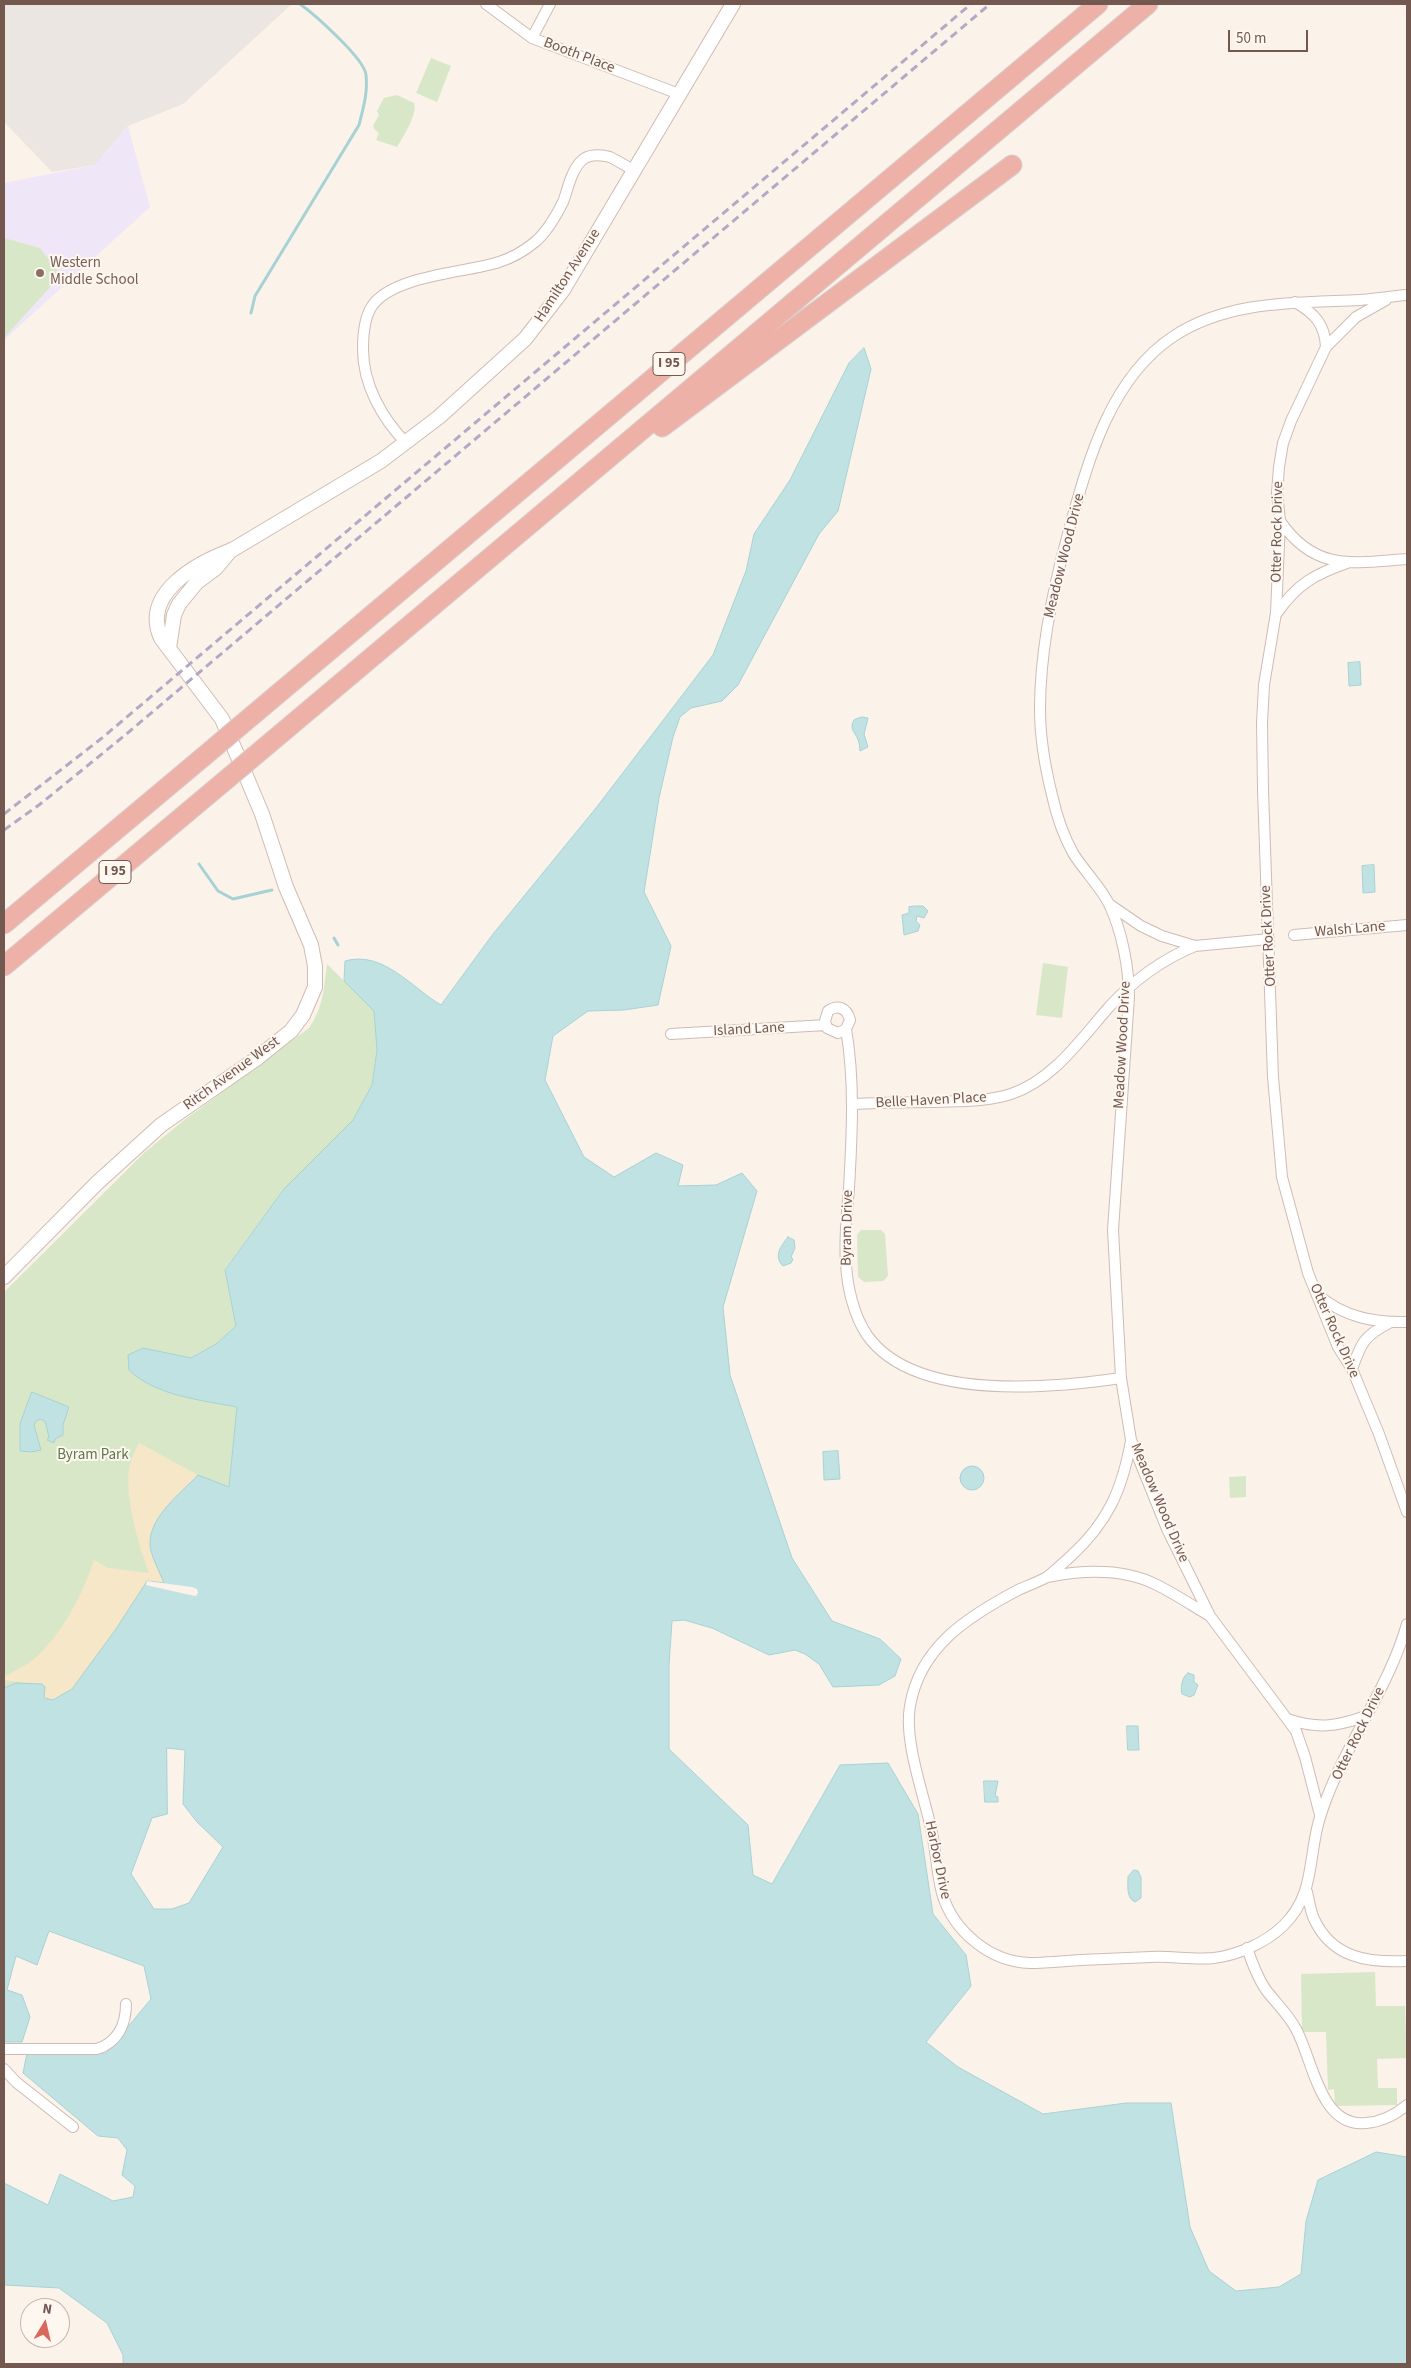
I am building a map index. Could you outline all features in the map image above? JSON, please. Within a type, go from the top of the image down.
[{"type":"highway","name":"I 95","points":[[4,924],[1098,4]]},
{"type":"highway","name":"I 95","points":[[4,966],[1148,4]]},
{"type":"highway","points":[[566,493],[674,419],[1012,165]]},
{"type":"main road","name":"Hamilton Avenue","points":[[262,814],[222,719],[161,638],[156,627],[158,606],[161,598],[178,580],[196,566],[232,550],[381,462],[515,350],[542,320],[563,290],[733,4]]},
{"type":"main road","name":"Ritch Avenue West","points":[[4,1277],[132,1150],[161,1125],[256,1059],[290,1030],[303,1015],[315,987],[314,960],[311,945],[286,887],[262,814]]},
{"type":"street","name":"Booth Place","points":[[486,4],[532,38],[679,94]]},
{"type":"street","points":[[532,38],[550,4]]},
{"type":"street","points":[[406,443],[398,435],[369,390],[365,373],[364,332],[366,316],[373,305],[383,296],[413,281],[498,263],[513,257],[536,242],[554,219],[574,173],[585,158],[592,156],[610,157],[634,170]]},
{"type":"street","name":"Meadow Wood Drive","points":[[1320,1815],[1305,1757],[1296,1731],[1210,1616],[1168,1530],[1131,1440],[1122,1378],[1113,1230],[1129,990],[1118,928],[1108,903],[1073,852],[1053,798],[1046,768],[1040,719],[1046,640],[1054,587],[1078,497],[1100,433],[1111,410],[1143,364],[1174,336],[1221,316],[1267,304],[1361,300],[1407,295]]},
{"type":"street","name":"Otter Rock Drive","points":[[1394,296],[1356,317],[1326,347],[1291,420],[1283,443],[1277,493],[1280,521],[1276,614],[1264,685],[1262,723],[1273,1077],[1281,1170],[1298,1243],[1308,1273],[1338,1347],[1352,1369],[1393,1468],[1407,1512]]},
{"type":"street","points":[[1295,302],[1309,310],[1321,324],[1326,347]]},
{"type":"street","points":[[1280,521],[1297,543],[1334,561],[1347,563],[1407,559]]},
{"type":"street","points":[[1276,614],[1286,600],[1306,582],[1318,574],[1347,563]]},
{"type":"street","points":[[1108,903],[1141,926],[1170,939],[1195,946],[1269,939]]},
{"type":"street","name":"Walsh Lane","points":[[1294,935],[1407,925]]},
{"type":"street","name":"Belle Haven Place","points":[[852,1104],[981,1100],[1012,1094],[1028,1085],[1062,1060],[1110,1006],[1164,961],[1195,946]]},
{"type":"street","name":"Byram Drive","points":[[826,1025],[828,1011],[837,1007],[847,1011],[850,1020],[846,1029],[852,1104],[846,1264],[850,1294],[858,1320],[877,1347],[906,1366],[965,1384],[1005,1387],[1074,1384],[1122,1378]]},
{"type":"street","points":[[826,1025],[835,1032],[846,1029]]},
{"type":"street","name":"Island Lane","points":[[671,1034],[826,1025]]},
{"type":"street","points":[[1318,1294],[1331,1306],[1364,1319],[1390,1323],[1407,1322]]},
{"type":"street","points":[[1352,1369],[1359,1350],[1371,1332],[1390,1323]]},
{"type":"street","name":"Harbor Drive","points":[[1131,1440],[1121,1485],[1099,1527],[1086,1543],[1047,1577],[972,1616],[952,1631],[930,1655],[915,1687],[909,1707],[909,1728],[935,1844],[942,1892],[947,1908],[970,1938],[997,1956],[1017,1962],[1161,1957],[1215,1958],[1247,1948],[1282,1927],[1292,1915],[1307,1892],[1320,1815]]},
{"type":"street","name":"Harbor Drive","points":[[1047,1577],[1072,1572],[1137,1577],[1157,1584],[1210,1616]]},
{"type":"street","name":"Otter Rock Drive","points":[[1320,1815],[1345,1756],[1400,1649],[1407,1624]]},
{"type":"street","points":[[1287,1719],[1316,1727],[1332,1726],[1366,1716]]},
{"type":"street","points":[[1307,1892],[1314,1918],[1325,1936],[1339,1949],[1362,1959],[1379,1962],[1407,1961]]},
{"type":"street","points":[[1247,1948],[1255,1971],[1266,1990],[1278,2002],[1305,2044],[1320,2090],[1336,2114],[1346,2121],[1363,2124],[1390,2117],[1407,2105]]},
{"type":"street","points":[[4,2049],[97,2048],[106,2046],[119,2034],[126,2019],[126,2004]]},
{"type":"street","points":[[4,2069],[16,2082],[74,2127]]},
{"type":"shaded area","points":[[4,4],[292,4],[183,104],[128,126],[95,165],[52,172],[4,122]]},
{"type":"shaded area","name":"Western Middle School","points":[[128,126],[150,207],[4,340],[4,183],[95,165]]},
{"type":"green space","points":[[431,58],[451,66],[437,102],[416,93]]},
{"type":"green space","points":[[397,95],[414,103],[415,108],[409,125],[397,147],[376,140],[379,133],[373,126],[379,115],[377,111],[384,98]]},
{"type":"green space","points":[[4,238],[40,248],[61,275],[4,338]]},
{"type":"green space","points":[[1043,963],[1068,967],[1062,1018],[1036,1015]]},
{"type":"green space","name":"Byram Park","points":[[327,964],[374,1011],[377,1050],[372,1085],[353,1120],[284,1189],[225,1269],[236,1326],[216,1344],[191,1358],[143,1349],[205,1401],[237,1407],[229,1487],[164,1583],[4,1734],[4,1292],[145,1152],[183,1121],[309,1028],[320,1005]]},
{"type":"green space","points":[[861,1230],[881,1230],[885,1234],[888,1276],[883,1281],[864,1282],[858,1277],[857,1235]]},
{"type":"green space","points":[[1246,1476],[1246,1497],[1230,1498],[1229,1477]]},
{"type":"green space","points":[[1375,1972],[1376,2006],[1405,2006],[1407,2058],[1377,2059],[1378,2088],[1397,2088],[1397,2105],[1335,2106],[1334,2089],[1328,2090],[1326,2032],[1302,2032],[1301,1974]]},
{"type":"sand","points":[[139,1443],[198,1475],[229,1487],[187,1562],[54,1714],[33,1684],[4,1680],[4,1677],[34,1659],[54,1638],[63,1626],[84,1587],[94,1560],[108,1568],[149,1573],[130,1504],[128,1477],[132,1457]]},
{"type":"water","points":[[864,348],[871,369],[838,511],[819,534],[738,685],[722,701],[691,708],[680,717],[673,737],[659,798],[644,892],[671,946],[658,1005],[624,1010],[588,1011],[553,1036],[545,1080],[584,1157],[614,1177],[656,1153],[683,1165],[678,1186],[716,1185],[742,1173],[757,1191],[723,1307],[730,1375],[792,1558],[832,1621],[880,1639],[901,1659],[895,1676],[879,1685],[833,1687],[819,1664],[805,1654],[795,1650],[769,1655],[712,1628],[684,1620],[672,1621],[669,1665],[669,1749],[748,1825],[753,1875],[772,1884],[840,1765],[888,1763],[918,1814],[933,1914],[966,1955],[971,1986],[926,2042],[958,2067],[1043,2114],[1126,2103],[1171,2103],[1190,2227],[1209,2271],[1236,2291],[1279,2287],[1301,2274],[1306,2221],[1318,2180],[1376,2152],[1407,2157],[1407,2364],[123,2364],[123,2355],[107,2323],[59,2288],[4,2285],[4,2183],[48,2205],[60,2174],[113,2201],[133,2197],[135,2186],[122,2175],[127,2150],[118,2138],[98,2136],[23,2073],[27,2053],[106,2053],[151,1999],[144,1966],[49,1931],[37,1965],[16,1956],[7,1990],[22,1995],[30,2017],[22,2042],[4,2042],[4,1688],[16,1683],[42,1684],[45,1687],[44,1698],[53,1700],[72,1689],[116,1629],[147,1581],[164,1583],[150,1547],[151,1533],[161,1514],[175,1497],[198,1475],[229,1487],[237,1407],[180,1396],[152,1386],[129,1370],[128,1355],[143,1348],[191,1358],[216,1344],[236,1326],[225,1270],[284,1189],[353,1120],[372,1085],[377,1050],[374,1011],[344,981],[345,961],[359,959],[372,961],[384,966],[396,972],[441,1005],[493,934],[596,808],[713,655],[746,571],[754,534],[790,480],[849,363]],"holes":[[[167,1748],[185,1750],[183,1804],[197,1822],[223,1847],[189,1903],[172,1909],[154,1909],[131,1874],[152,1818],[167,1814]]]},
{"type":"water","points":[[1360,662],[1361,685],[1349,686],[1348,663]]},
{"type":"water","points":[[862,717],[868,718],[864,734],[868,747],[860,751],[852,723],[854,720]]},
{"type":"water","points":[[1374,865],[1375,892],[1363,893],[1362,866]]},
{"type":"water","points":[[923,906],[928,911],[924,918],[917,916],[916,921],[920,925],[918,931],[904,935],[902,915],[909,913],[909,907]]},
{"type":"water","points":[[788,1237],[794,1240],[795,1248],[791,1257],[793,1259],[791,1263],[783,1266],[778,1255]]},
{"type":"water","points":[[32,1392],[69,1407],[63,1425],[63,1435],[55,1439],[54,1443],[47,1440],[49,1437],[45,1421],[40,1419],[34,1425],[41,1450],[31,1452],[20,1451],[20,1424]]},
{"type":"water","points":[[838,1451],[840,1479],[824,1480],[823,1452]]},
{"type":"water","points":[[972,1466],[977,1467],[983,1473],[983,1483],[977,1489],[972,1490],[967,1489],[961,1483],[960,1478],[961,1473],[967,1467]]},
{"type":"water","points":[[1188,1673],[1194,1675],[1194,1682],[1198,1685],[1194,1695],[1190,1697],[1181,1692],[1183,1680]]},
{"type":"water","points":[[1127,1726],[1138,1726],[1139,1750],[1128,1750]]},
{"type":"water","points":[[984,1781],[998,1781],[995,1796],[998,1797],[998,1802],[985,1802]]},
{"type":"water","points":[[1134,1870],[1138,1871],[1141,1877],[1141,1898],[1135,1902],[1130,1898],[1128,1888],[1128,1877]]},
{"type":"pier","points":[[147,1581],[192,1587],[197,1589],[198,1593],[196,1596],[146,1585]]},
{"type":"waterway","points":[[251,313],[255,296],[359,125],[365,101],[366,75],[357,59],[338,37],[300,4]]},
{"type":"waterway","points":[[199,864],[218,891],[233,899],[272,890]]},
{"type":"waterway","points":[[334,938],[338,945]]},
{"type":"railway","points":[[4,814],[102,738],[971,4]]},
{"type":"railway","points":[[4,830],[39,805],[124,736],[990,4]]},
{"type":"place","name":"Western Middle School","points":[[40,273]]}]
